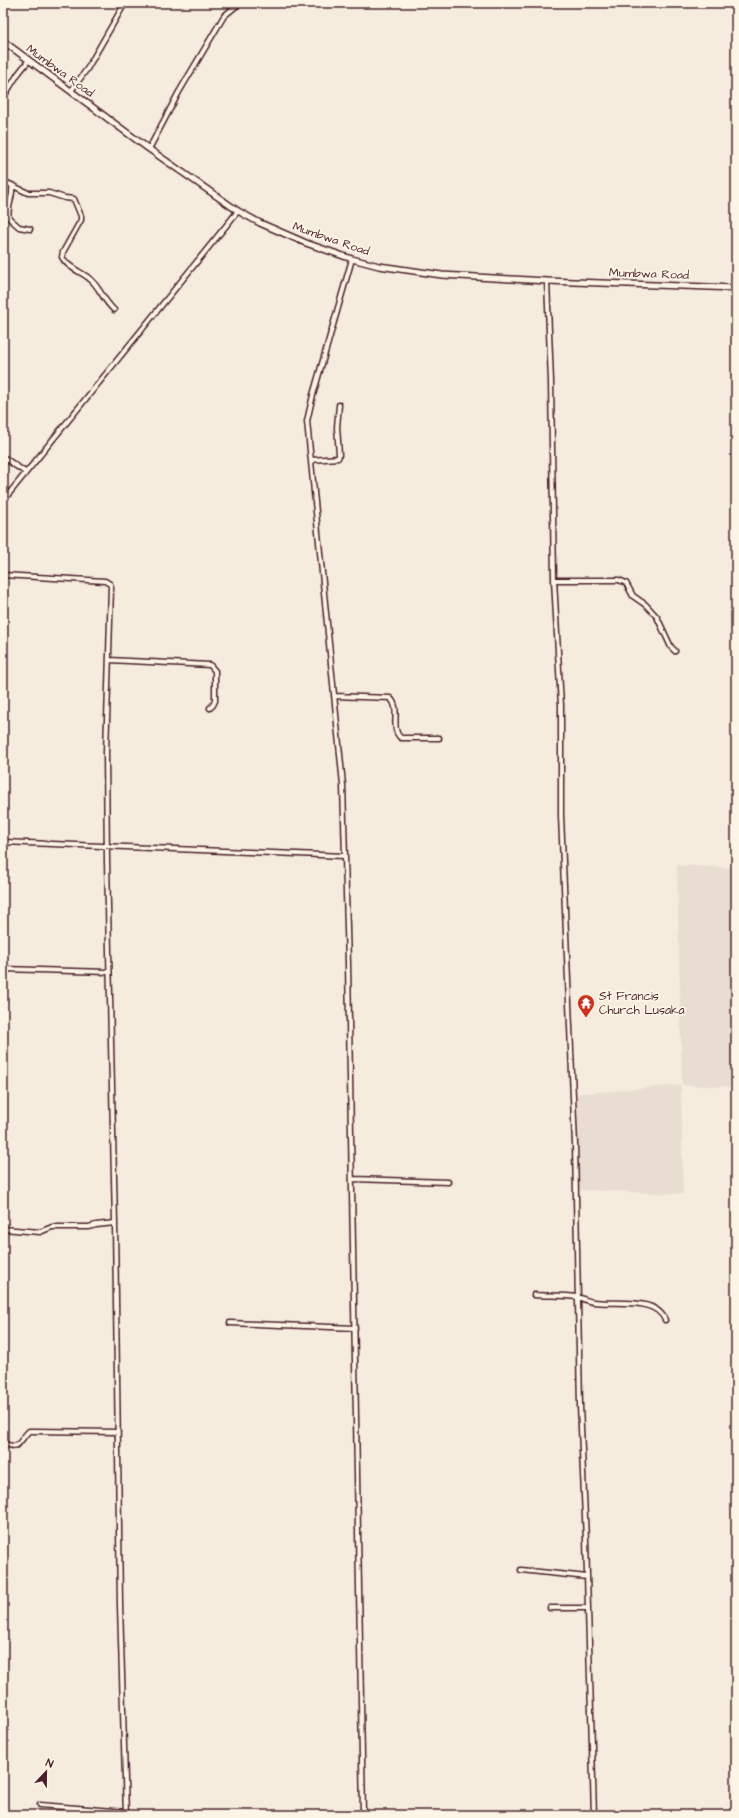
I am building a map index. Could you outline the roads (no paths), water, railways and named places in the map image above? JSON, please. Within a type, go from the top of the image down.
[{"type":"main road","name":"Mumbwa Road","points":[[3,41],[149,149],[238,211],[286,234],[352,259],[379,266],[442,275],[547,281],[736,288]]},
{"type":"street","points":[[71,91],[87,69],[125,3]]},
{"type":"street","points":[[149,149],[179,92],[224,16],[240,3]]},
{"type":"street","points":[[3,98],[29,60]]},
{"type":"street","points":[[3,181],[28,193],[49,193],[65,198],[73,198],[76,201],[81,220],[63,252],[62,257],[92,281],[106,303],[114,310]]},
{"type":"street","points":[[12,185],[13,193],[8,208],[9,218],[19,228],[30,229]]},
{"type":"street","points":[[3,501],[238,211]]},
{"type":"street","points":[[352,259],[307,421],[343,786],[353,1179],[363,1815]]},
{"type":"street","points":[[547,281],[551,382],[554,580],[561,706],[562,816],[575,1144],[580,1409],[587,1577],[594,1815]]},
{"type":"street","points":[[311,460],[338,458],[337,426],[339,405]]},
{"type":"street","points":[[3,457],[25,472]]},
{"type":"street","points":[[3,575],[108,582],[111,587],[106,753],[108,972],[115,1223],[120,1605],[126,1814],[40,1805]]},
{"type":"street","points":[[554,580],[619,580],[626,583],[633,596],[646,605],[657,617],[671,647],[675,651]]},
{"type":"street","points":[[109,660],[210,665],[215,672],[215,701],[210,708]]},
{"type":"street","points":[[334,696],[390,698],[394,703],[396,732],[398,736],[401,738],[439,738]]},
{"type":"street","points":[[3,842],[344,856]]},
{"type":"street","points":[[3,969],[108,972]]},
{"type":"street","points":[[353,1179],[448,1182]]},
{"type":"street","points":[[3,1230],[40,1232],[52,1228],[89,1227],[115,1223]]},
{"type":"street","points":[[534,1295],[578,1297],[595,1302],[619,1302],[644,1305],[659,1312],[665,1320]]},
{"type":"street","points":[[230,1323],[355,1328]]},
{"type":"street","points":[[3,1443],[12,1447],[16,1446],[21,1442],[28,1431],[118,1432]]},
{"type":"street","points":[[521,1570],[587,1577]]},
{"type":"street","points":[[550,1608],[588,1608]]},
{"type":"place","name":"St Francis Church Lusaka","points":[[586,1018]]}]
